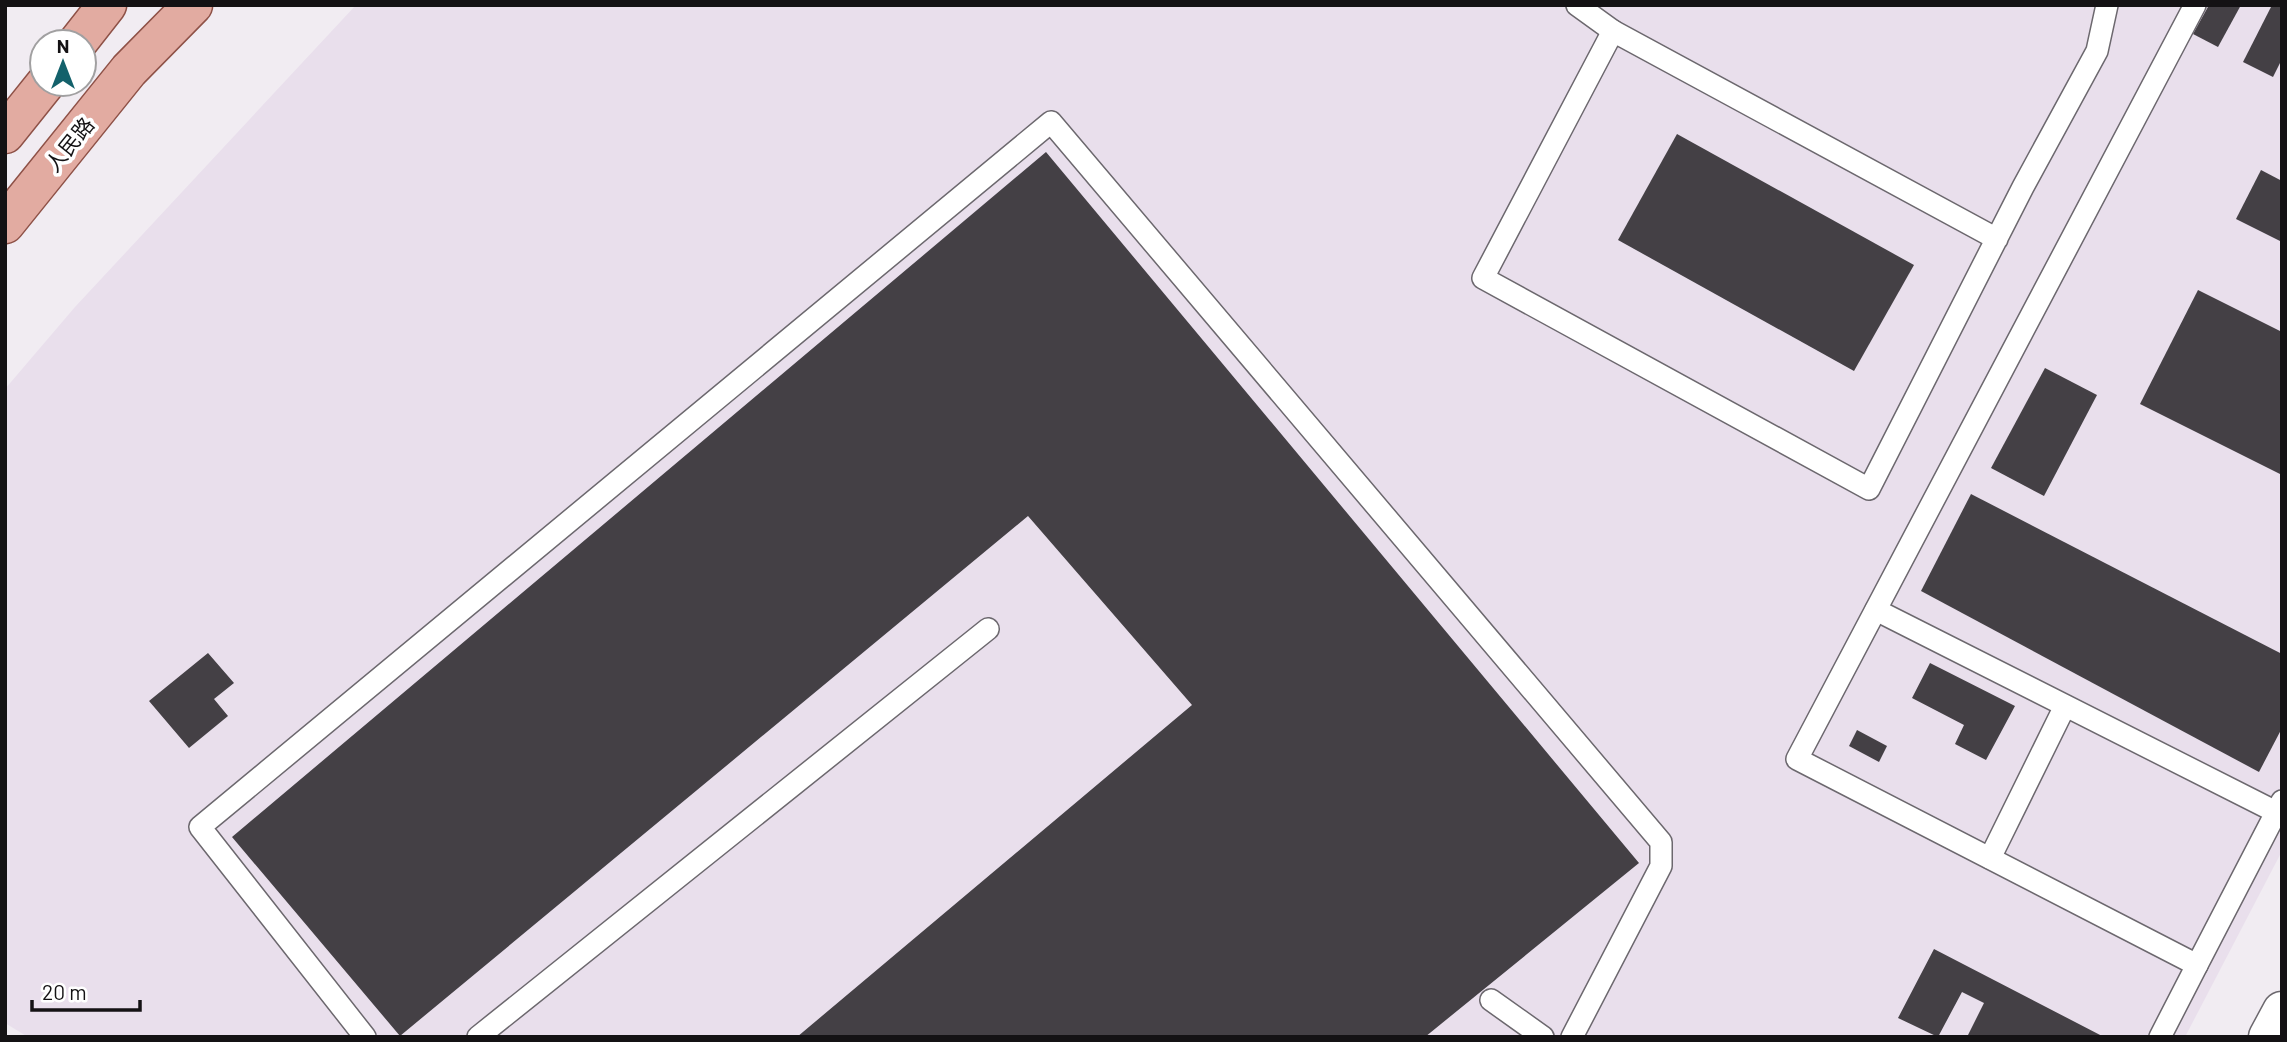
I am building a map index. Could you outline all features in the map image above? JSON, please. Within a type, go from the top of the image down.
[{"type":"main road","points":[[89,28],[107,5]]},
{"type":"main road","name":"人民路","points":[[5,224],[129,69],[193,5]]},
{"type":"main road","points":[[5,134],[34,98]]},
{"type":"street","points":[[2268,1037],[2282,1011]]},
{"type":"lane","points":[[1577,5],[1613,31],[1997,239]]},
{"type":"lane","points":[[1613,31],[1483,278],[1869,489],[2097,51],[2108,5]]},
{"type":"lane","points":[[2195,5],[1797,759],[2197,965]]},
{"type":"lane","points":[[365,1037],[200,827],[1051,122],[1661,842],[1661,866],[1572,1037]]},
{"type":"lane","points":[[1876,610],[2065,706],[2279,806],[2160,1037]]},
{"type":"lane","points":[[478,1037],[988,629]]},
{"type":"lane","points":[[1990,858],[2065,706]]},
{"type":"lane","points":[[1491,1000],[1543,1037]]},
{"type":"shaded area","points":[[356,5],[2282,5],[2282,851],[2185,1037],[28,1037],[5,1023],[5,389],[75,307]]},
{"type":"building","points":[[2209,5],[2241,5],[2218,47],[2193,34]]},
{"type":"building","points":[[2272,5],[2282,5],[2282,59],[2273,77],[2243,62]]},
{"type":"building","points":[[1677,134],[1914,265],[1854,371],[1618,240]]},
{"type":"building","points":[[1046,152],[1639,863],[1425,1037],[797,1037],[1192,705],[1028,516],[400,1036],[232,837]]},
{"type":"building","points":[[2261,170],[2282,181],[2282,242],[2236,219]]},
{"type":"building","points":[[2198,290],[2282,332],[2282,475],[2140,404]]},
{"type":"building","points":[[2045,368],[2097,395],[2044,496],[1991,468]]},
{"type":"building","points":[[1971,494],[2282,654],[2282,728],[2259,772],[1921,591]]},
{"type":"building","points":[[208,653],[234,683],[214,699],[228,716],[189,748],[149,701]]},
{"type":"building","points":[[1930,663],[2015,706],[1986,760],[1955,744],[1964,725],[1912,698]]},
{"type":"building","points":[[1857,730],[1887,746],[1879,762],[1849,746]]},
{"type":"building","points":[[1934,949],[2104,1037],[1967,1037],[1984,1003],[1962,992],[1938,1037],[1898,1018]]}]
